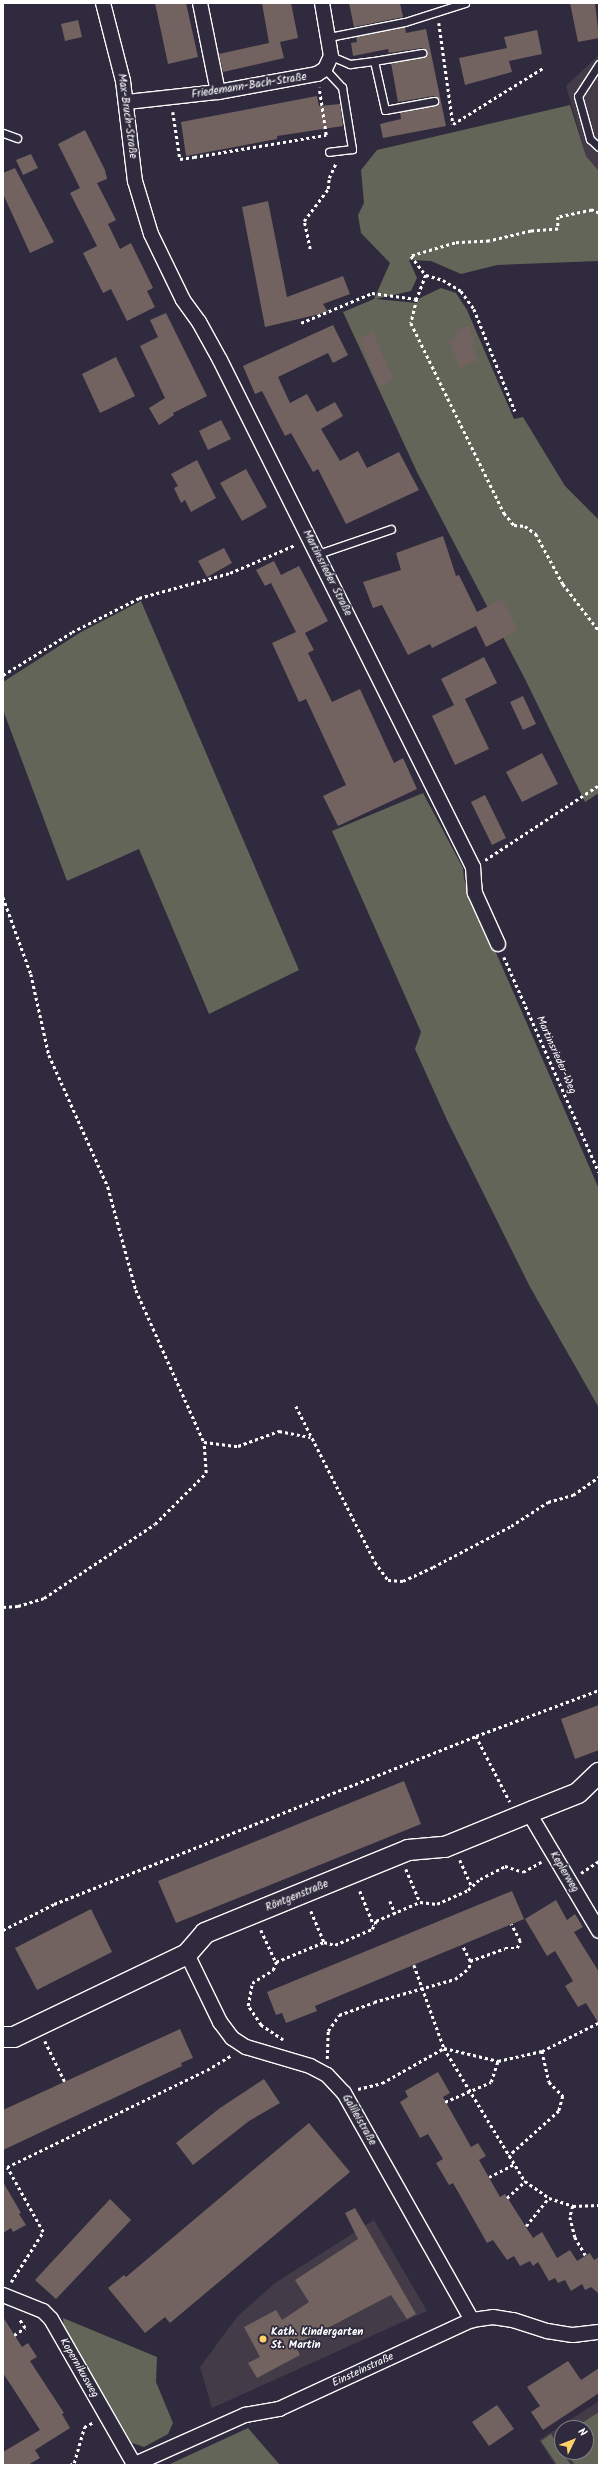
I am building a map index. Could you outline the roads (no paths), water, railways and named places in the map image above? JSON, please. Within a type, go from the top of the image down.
[{"type":"street","name":"Max-Bruch-Straße","points":[[103,3],[127,102],[135,182],[141,207]]},
{"type":"street","points":[[200,3],[218,92]]},
{"type":"street","points":[[321,72],[332,56],[322,3]]},
{"type":"street","name":"Friedemann-Bach-Straße","points":[[127,102],[218,92],[321,72]]},
{"type":"street","name":"Martinsrieder Straße","points":[[141,207],[183,300],[206,334],[318,554],[473,867],[475,893],[498,944]]},
{"type":"street","name":"Röntgenstraße","points":[[3,2037],[14,2037],[187,1954],[205,1933],[399,1853],[453,1843],[524,1815],[578,1793],[599,1773]]},
{"type":"street","name":"Keplerweg","points":[[524,1815],[554,1854],[599,1931]]},
{"type":"street","name":"Galileistraße","points":[[187,1954],[220,2022],[232,2038],[246,2047],[310,2066],[327,2075],[344,2093],[472,2320]]},
{"type":"street","name":"Kopernikusweg","points":[[5,2292],[43,2311],[51,2319],[134,2465]]},
{"type":"street","name":"Einsteinstraße","points":[[134,2465],[245,2415],[279,2409],[472,2320],[493,2317],[512,2320],[547,2331],[573,2335],[599,2332]]},
{"type":"lane","points":[[329,37],[405,22],[465,3]]},
{"type":"lane","points":[[332,56],[350,64],[422,53]]},
{"type":"lane","points":[[374,61],[385,110],[434,101]]},
{"type":"lane","points":[[599,64],[578,96],[590,139],[599,147]]},
{"type":"lane","points":[[321,72],[342,87],[352,149],[329,152]]},
{"type":"lane","points":[[3,132],[17,138]]},
{"type":"lane","points":[[318,554],[391,529]]},
{"type":"place","name":"Kath. Kindergarten St. Martin","points":[[263,2339]]}]
